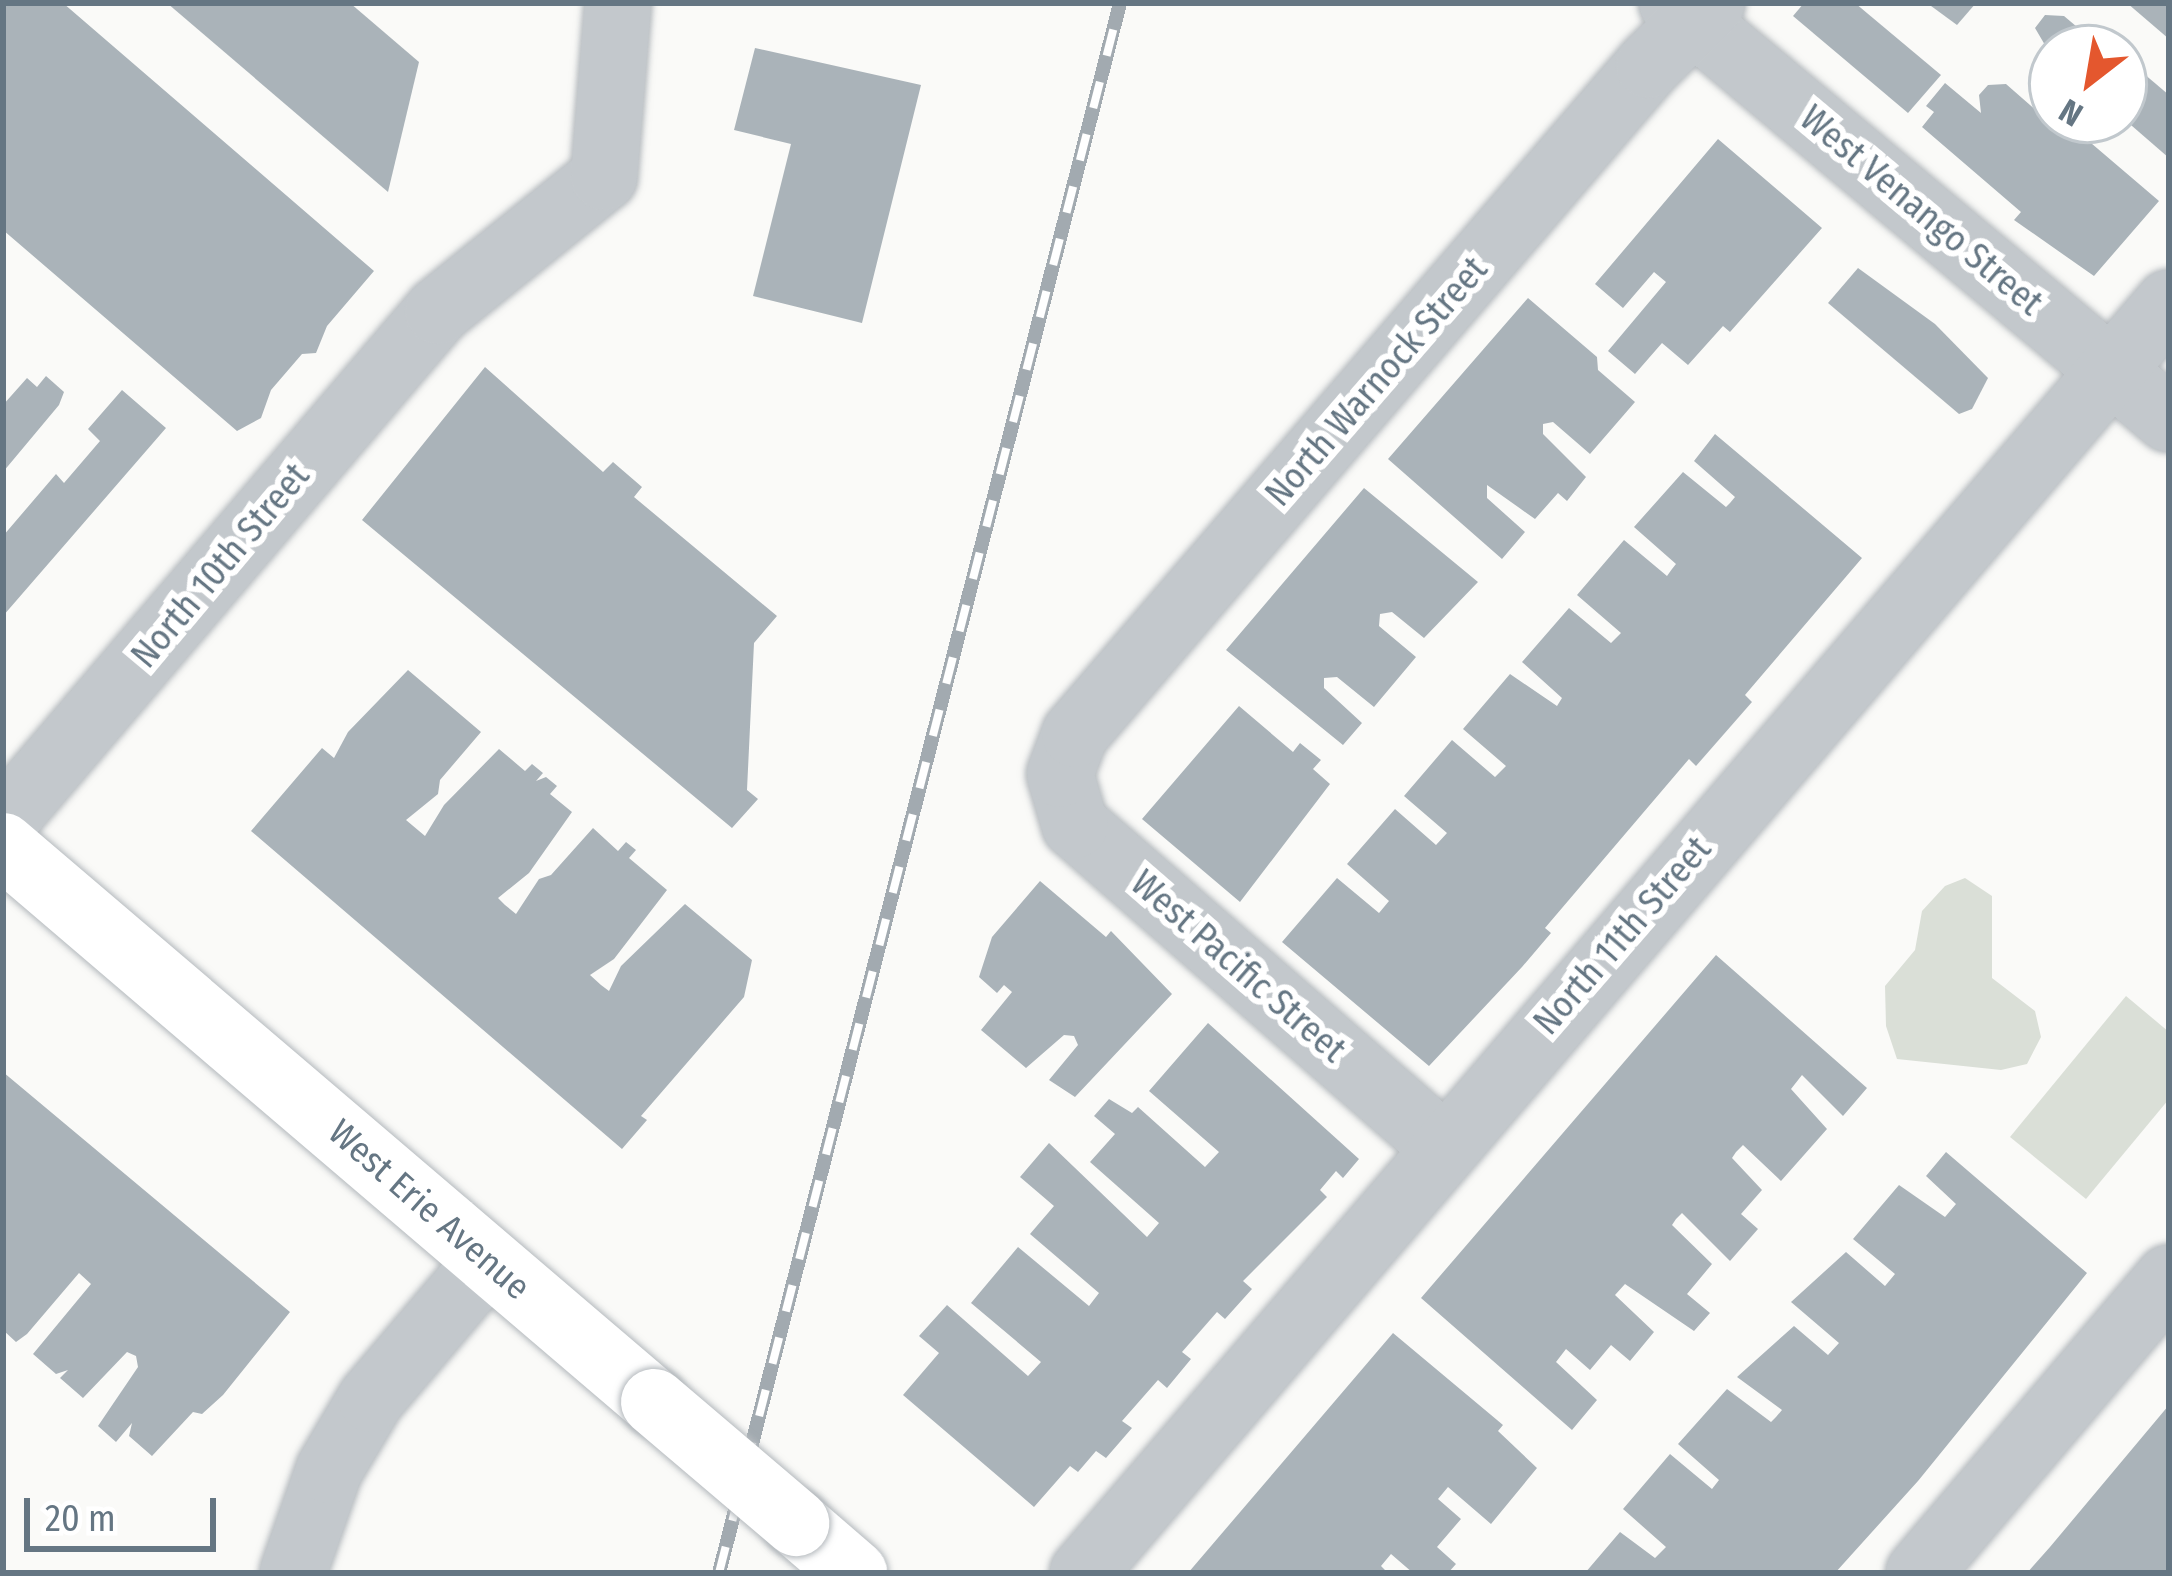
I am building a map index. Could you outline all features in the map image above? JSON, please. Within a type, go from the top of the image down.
[{"type":"main road","name":"West Erie Avenue","points":[[3,846],[854,1573]]},
{"type":"street","name":"North 10th Street","points":[[3,822],[438,311],[604,177],[618,3]]},
{"type":"street","name":"West Venango Street","points":[[1692,9],[2169,419]]},
{"type":"street","name":"North Warnock Street","points":[[1060,774],[1075,734],[1692,9]]},
{"type":"street","name":"North 11th Street","points":[[1083,1573],[1442,1145],[2169,303]]},
{"type":"street","name":"West Pacific Street","points":[[1060,774],[1075,825],[1442,1145]]},
{"type":"street","points":[[293,1573],[329,1470],[371,1399],[488,1261]]},
{"type":"street","points":[[1919,1573],[2169,1278]]},
{"type":"shaded area","points":[[1965,878],[1992,896],[1992,978],[2035,1011],[2041,1037],[2027,1064],[2001,1070],[1897,1059],[1886,1026],[1885,986],[1915,950],[1922,911],[1945,886]]},
{"type":"shaded area","points":[[2126,996],[2169,1032],[2169,1099],[2086,1199],[2010,1137]]},
{"type":"building","points":[[3,3],[63,3],[374,271],[327,326],[316,353],[302,354],[271,390],[261,418],[237,431],[3,230]]},
{"type":"building","points":[[167,3],[350,3],[419,62],[388,192]]},
{"type":"building","points":[[1804,3],[1855,3],[1941,75],[1908,113],[1793,16]]},
{"type":"building","points":[[1927,3],[1976,3],[1957,25]]},
{"type":"building","points":[[2127,3],[2169,3],[2169,39]]},
{"type":"building","points":[[2045,15],[2064,16],[2074,24],[2038,24]]},
{"type":"building","points":[[755,48],[921,85],[862,323],[753,296],[791,144],[734,130]]},
{"type":"building","points":[[2148,77],[2169,95],[2169,158],[2148,140]]},
{"type":"building","points":[[1945,83],[1981,113],[1979,95],[1988,85],[2006,84],[2028,103],[2028,144],[2092,144],[2159,201],[2094,276],[2014,220],[2021,212],[1922,127],[1934,112],[1926,106]]},
{"type":"building","points":[[1718,139],[1822,228],[1730,332],[1723,326],[1688,365],[1662,343],[1635,374],[1608,351],[1666,282],[1654,272],[1623,308],[1595,284]]},
{"type":"building","points":[[1858,268],[1935,324],[1988,378],[1972,409],[1959,414],[1828,303]]},
{"type":"building","points":[[1528,298],[1597,357],[1598,370],[1635,402],[1590,454],[1553,422],[1543,424],[1543,434],[1586,477],[1567,501],[1558,493],[1535,519],[1487,485],[1487,498],[1525,532],[1502,559],[1388,459]]},
{"type":"building","points":[[485,367],[603,472],[613,462],[642,487],[634,497],[777,616],[754,643],[747,790],[758,799],[732,828],[362,520]]},
{"type":"building","points":[[46,376],[64,392],[59,405],[3,472],[3,405],[27,378],[37,387]]},
{"type":"building","points":[[122,390],[166,428],[3,616],[3,536],[56,474],[64,483],[100,441],[88,429]]},
{"type":"building","points":[[1715,434],[1862,558],[1745,695],[1752,702],[1696,766],[1689,759],[1545,928],[1551,933],[1429,1066],[1282,942],[1337,878],[1379,913],[1389,901],[1347,864],[1395,809],[1436,845],[1447,833],[1404,796],[1452,740],[1495,777],[1506,766],[1463,729],[1510,674],[1557,706],[1562,698],[1522,662],[1569,608],[1611,643],[1621,633],[1577,595],[1624,540],[1667,576],[1676,564],[1634,527],[1683,472],[1726,507],[1730,503],[1735,497],[1694,461]]},
{"type":"building","points":[[1364,488],[1478,582],[1424,638],[1392,612],[1380,614],[1379,626],[1416,657],[1374,707],[1337,677],[1324,678],[1324,688],[1362,723],[1343,745],[1226,650]]},
{"type":"building","points":[[408,670],[481,732],[440,780],[438,794],[406,820],[425,836],[444,805],[499,749],[525,771],[532,764],[543,773],[536,781],[546,777],[557,786],[550,794],[572,812],[529,873],[498,898],[505,905],[516,914],[539,879],[551,875],[593,828],[618,851],[626,842],[636,850],[629,858],[667,890],[614,959],[590,975],[601,985],[609,991],[621,966],[685,904],[752,960],[744,997],[641,1116],[647,1120],[622,1149],[251,831],[322,748],[334,758],[348,732]]},
{"type":"building","points":[[1239,706],[1293,752],[1300,743],[1321,760],[1313,769],[1330,784],[1240,902],[1142,819]]},
{"type":"building","points":[[1040,881],[1106,937],[1111,931],[1172,994],[1075,1097],[1049,1080],[1078,1045],[1074,1036],[1064,1035],[1026,1068],[981,1030],[1012,992],[1004,985],[997,993],[979,977],[992,937]]},
{"type":"building","points":[[1716,955],[1867,1088],[1843,1116],[1802,1075],[1791,1089],[1827,1129],[1781,1181],[1743,1145],[1736,1152],[1732,1158],[1762,1190],[1741,1214],[1758,1229],[1730,1261],[1682,1213],[1676,1219],[1672,1225],[1712,1264],[1687,1294],[1710,1313],[1694,1331],[1625,1284],[1615,1295],[1654,1332],[1630,1361],[1611,1345],[1590,1370],[1566,1349],[1556,1362],[1597,1400],[1572,1430],[1421,1298]]},
{"type":"building","points":[[1208,1023],[1359,1159],[1343,1178],[1336,1171],[1320,1190],[1327,1197],[1243,1281],[1252,1289],[1225,1319],[1217,1312],[1182,1352],[1191,1359],[1167,1388],[1158,1380],[1122,1421],[1132,1428],[1106,1458],[1096,1451],[1078,1472],[1070,1466],[1034,1507],[903,1395],[939,1353],[919,1336],[947,1305],[1028,1376],[1041,1362],[971,1303],[1018,1247],[1089,1306],[1099,1293],[1030,1234],[1054,1206],[1020,1177],[1049,1143],[1147,1237],[1159,1223],[1090,1162],[1115,1134],[1094,1116],[1109,1099],[1132,1113],[1138,1107],[1205,1167],[1219,1152],[1149,1091]]},
{"type":"building","points":[[3,1072],[290,1312],[223,1395],[202,1414],[193,1412],[152,1456],[129,1436],[132,1423],[116,1442],[98,1426],[138,1367],[136,1356],[127,1352],[83,1398],[60,1378],[68,1370],[56,1374],[33,1354],[91,1284],[79,1273],[27,1334],[16,1342],[3,1330]]},
{"type":"building","points":[[1946,1152],[2087,1273],[1918,1481],[1835,1573],[1585,1573],[1620,1532],[1655,1558],[1666,1547],[1623,1509],[1670,1454],[1712,1489],[1719,1480],[1678,1444],[1727,1389],[1771,1422],[1776,1417],[1782,1410],[1737,1377],[1794,1326],[1828,1355],[1839,1343],[1791,1302],[1846,1252],[1885,1286],[1895,1274],[1853,1239],[1899,1185],[1945,1217],[1956,1204],[1926,1176]]},
{"type":"building","points":[[1393,1333],[1503,1425],[1498,1431],[1537,1468],[1491,1524],[1448,1487],[1438,1499],[1461,1519],[1437,1547],[1456,1564],[1448,1573],[1413,1573],[1391,1554],[1381,1566],[1388,1573],[1188,1573]]},
{"type":"building","points":[[2169,1405],[2169,1573],[2027,1573],[2050,1547]]},
{"type":"railway","points":[[719,1573],[1120,3]]}]
